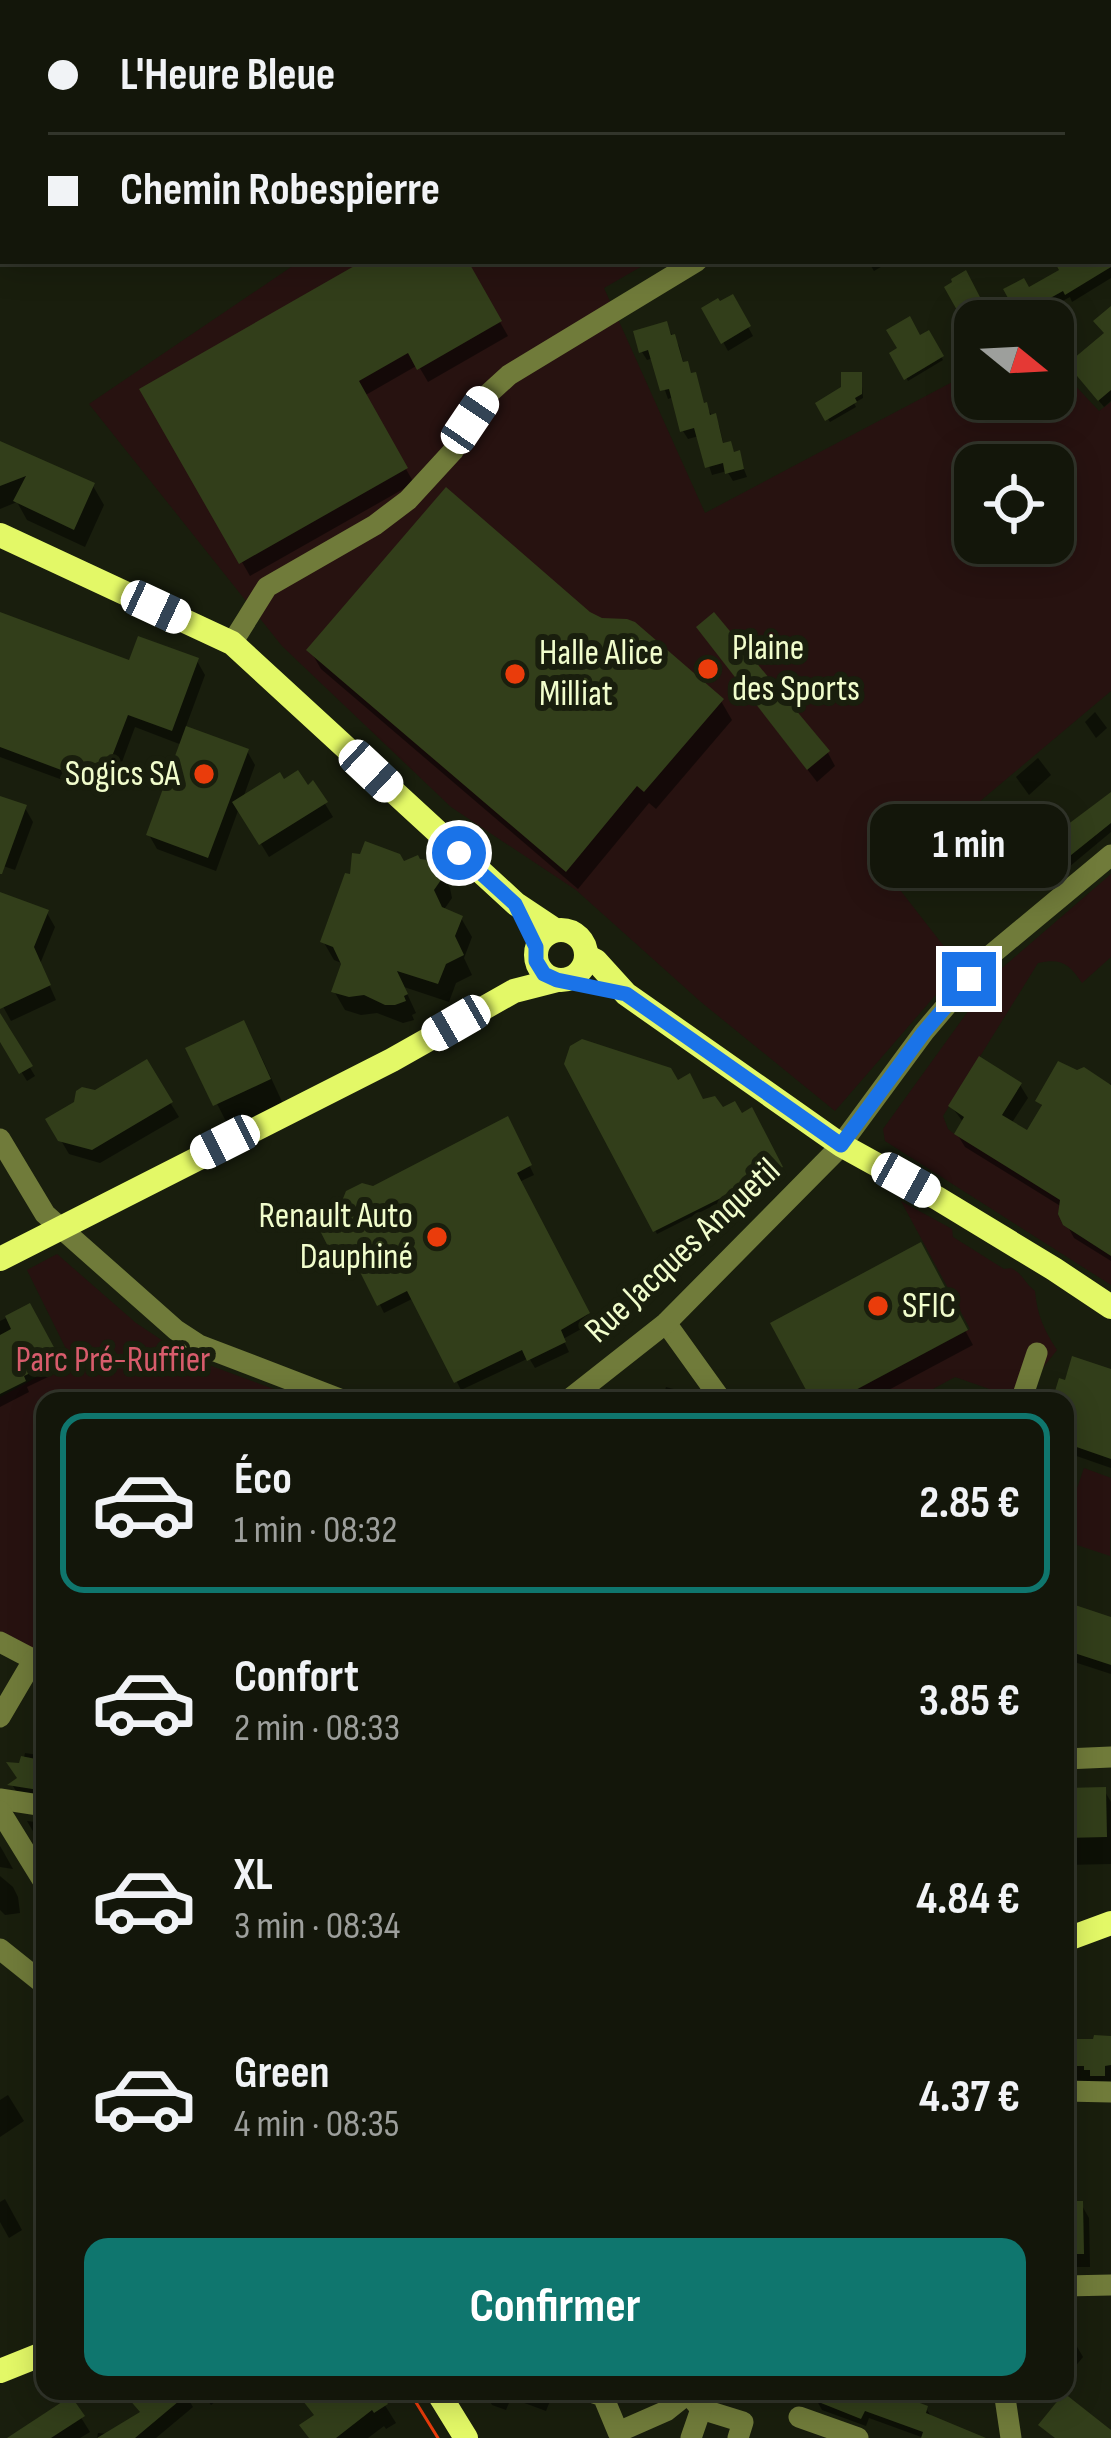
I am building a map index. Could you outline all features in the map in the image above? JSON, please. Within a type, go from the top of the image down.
[{"type":"main road","points":[[0,535],[232,643],[515,904],[542,944],[544,974],[626,994]]},
{"type":"main road","points":[[0,1258],[392,1060],[514,992],[580,971],[586,956],[583,941],[563,929],[542,944],[514,992]]},
{"type":"main road","points":[[586,956],[626,994],[841,1145],[1015,1245],[1111,1307]]},
{"type":"main road","points":[[1074,1937],[1111,1923]]},
{"type":"main road","points":[[0,2371],[36,2357]]},
{"type":"main road","points":[[443,2400],[466,2438]]},
{"type":"street","points":[[232,643],[267,587],[375,525],[408,500],[453,451],[486,396],[508,375],[692,264]]},
{"type":"street","name":"Rue Jacques Anquetil","points":[[578,1392],[666,1323],[841,1145],[924,1032],[986,959],[1111,856]]},
{"type":"street","points":[[0,1139],[45,1214],[147,1306],[199,1345],[322,1392]]},
{"type":"street","points":[[666,1323],[716,1392]]},
{"type":"street","points":[[1024,1392],[1037,1353]]},
{"type":"street","points":[[0,1642],[36,1660]]},
{"type":"street","points":[[0,1717],[36,1666]]},
{"type":"street","points":[[1074,1759],[1111,1757]]},
{"type":"street","points":[[0,1798],[36,1804]]},
{"type":"street","points":[[0,1811],[36,1869]]},
{"type":"street","points":[[0,1949],[36,1978]]},
{"type":"street","points":[[1074,2091],[1111,2092]]},
{"type":"street","points":[[1074,2286],[1111,2285]]},
{"type":"street","points":[[605,2400],[618,2432],[689,2400]]},
{"type":"street","points":[[691,2438],[693,2400]]},
{"type":"street","points":[[697,2400],[743,2422],[738,2438]]},
{"type":"street","points":[[1005,2400],[1011,2438]]},
{"type":"street","points":[[799,2417],[858,2438]]},
{"type":"green space","name":"Plaine des Sports","points":[[296,264],[646,264],[604,288],[705,513],[954,381],[954,420],[1074,420],[1074,384],[1099,411],[1111,402],[1111,691],[890,877],[960,967],[835,1111],[701,1002],[576,890],[451,807],[282,646],[89,404]]},
{"type":"green space","points":[[1111,874],[1111,957],[1082,983],[1064,964],[1038,963],[943,1116],[953,1133],[1063,1201],[1058,1214],[1063,1225],[1111,1256],[1111,1285],[885,1141],[883,1129],[995,974]]},
{"type":"green space","points":[[901,1201],[952,1229],[953,1237],[1004,1269],[1015,1270],[1035,1291],[1042,1322],[1057,1350],[1024,1392],[998,1392],[955,1377],[928,1392],[852,1392],[970,1329]]},
{"type":"green space","name":"Parc Pré-Ruffier","points":[[57,1254],[136,1323],[187,1357],[282,1392],[36,1392],[36,1655],[0,1636],[0,1397],[71,1359],[27,1270]]},
{"type":"green space","points":[[1084,1468],[1111,1478],[1110,1556],[1074,1544],[1074,1497]]},
{"type":"building","points":[[358,264],[470,264],[502,321],[417,370],[408,353],[359,381],[408,468],[239,564],[139,389]]},
{"type":"building","points":[[1056,264],[1111,264],[1065,295],[1063,291],[1047,300],[1009,300],[1003,289],[1024,278],[1029,287],[1059,270]]},
{"type":"building","points":[[966,270],[981,299],[954,300],[954,305],[944,287]]},
{"type":"building","points":[[733,294],[751,326],[721,344],[701,308]]},
{"type":"building","points":[[1111,306],[1111,390],[1098,401],[1074,372],[1074,358],[1104,333],[1093,321]]},
{"type":"building","points":[[910,316],[920,335],[929,330],[944,356],[904,380],[889,353],[897,348],[886,330]]},
{"type":"building","points":[[667,321],[683,362],[688,361],[691,373],[696,372],[710,415],[716,413],[723,443],[731,441],[734,452],[740,450],[744,469],[725,474],[723,463],[705,468],[694,428],[680,432],[669,389],[660,391],[648,350],[639,353],[633,331]]},
{"type":"building","points":[[841,372],[862,372],[862,394],[825,421],[815,403],[841,387]]},
{"type":"building","points":[[0,441],[95,483],[74,530],[13,501],[26,476],[0,486]]},
{"type":"building","name":"Halle Alice Milliat","points":[[446,487],[590,612],[635,622],[724,699],[644,792],[637,786],[566,872],[306,650]]},
{"type":"building","points":[[0,612],[129,660],[138,636],[199,658],[172,731],[128,715],[101,785],[0,747]]},
{"type":"building","points":[[714,612],[830,751],[807,770],[696,627]]},
{"type":"building","name":"Sogics SA","points":[[186,726],[249,749],[208,858],[146,835]]},
{"type":"building","points":[[298,770],[308,785],[313,780],[328,802],[259,845],[232,802],[280,772],[284,779]]},
{"type":"building","points":[[1111,792],[1111,823],[1045,876],[1036,865],[1067,840],[1059,831]]},
{"type":"building","points":[[0,796],[27,805],[2,874],[0,874]]},
{"type":"building","points":[[980,829],[1014,860],[997,875],[991,867],[972,883],[961,872],[966,866],[954,852]]},
{"type":"building","points":[[365,841],[400,854],[404,861],[418,855],[441,866],[443,877],[434,890],[442,907],[463,916],[455,936],[464,955],[446,964],[438,984],[397,971],[408,994],[406,1001],[395,1005],[364,995],[331,992],[341,964],[333,947],[320,942],[345,873],[350,874],[352,853],[360,854]]},
{"type":"building","points":[[0,892],[49,910],[34,947],[51,985],[0,1009]]},
{"type":"building","points":[[0,1013],[33,1066],[19,1074],[0,1042]]},
{"type":"building","points":[[244,1020],[271,1079],[213,1106],[185,1048]]},
{"type":"building","points":[[582,1039],[671,1068],[678,1080],[690,1073],[703,1099],[715,1096],[723,1107],[735,1101],[742,1113],[752,1107],[783,1167],[653,1232],[564,1064],[570,1046]]},
{"type":"building","points":[[979,1056],[1022,1083],[1002,1115],[1027,1130],[1042,1105],[1035,1101],[1058,1061],[1077,1070],[1084,1067],[1111,1085],[1111,1256],[1063,1225],[1058,1214],[1060,1200],[954,1134],[964,1117],[948,1106]]},
{"type":"building","points":[[147,1059],[173,1102],[92,1150],[58,1141],[45,1119],[74,1102],[82,1087],[95,1090]]},
{"type":"building","name":"Renault Auto Dauphiné","points":[[508,1116],[532,1165],[517,1173],[590,1313],[561,1330],[566,1342],[527,1361],[522,1350],[454,1383],[407,1291],[377,1306],[353,1258],[338,1266],[313,1217],[342,1201],[346,1191],[362,1183],[373,1186]]},
{"type":"building","name":"SFIC","points":[[921,1242],[968,1330],[852,1392],[807,1392],[770,1323]]},
{"type":"building","points":[[30,1303],[56,1351],[43,1367],[24,1376],[26,1381],[0,1394],[0,1335],[11,1329],[5,1316]]},
{"type":"building","points":[[1072,1356],[1111,1369],[1111,1459],[1074,1446],[1074,1392],[1055,1392],[1059,1378],[1065,1380]]},
{"type":"building","points":[[1074,1605],[1111,1617],[1111,1665],[1074,1653]]},
{"type":"building","points":[[21,1756],[36,1759],[36,1790],[7,1785],[17,1778],[6,1762],[19,1763]]},
{"type":"building","points":[[1106,1787],[1107,1837],[1074,1838],[1074,1788]]},
{"type":"building","points":[[1094,2035],[1111,2036],[1111,2065],[1105,2066],[1105,2076],[1090,2076],[1090,2070],[1076,2066],[1076,2039],[1093,2039]]},
{"type":"building","points":[[1074,2201],[1083,2201],[1084,2254],[1074,2254]]},
{"type":"building","points":[[65,2400],[74,2400],[85,2416],[51,2438],[7,2438]]},
{"type":"building","points":[[130,2400],[180,2400],[135,2438],[97,2438],[140,2412]]},
{"type":"building","points":[[386,2400],[388,2404],[372,2410],[336,2438],[309,2438],[299,2425],[314,2415],[303,2401]]},
{"type":"building","points":[[814,2400],[912,2400],[928,2406],[926,2413],[986,2438],[921,2438],[923,2432],[865,2411],[861,2419]]},
{"type":"building","points":[[1058,2400],[1073,2400],[1111,2430],[1111,2438],[1055,2438],[1038,2425]]},
{"type":"tram line","points":[[415,2400],[438,2438]]},
{"type":"place","name":"Plaine des Sports","points":[[708,669]]},
{"type":"place","name":"Halle Alice Milliat","points":[[515,674]]},
{"type":"place","name":"Sogics SA","points":[[204,774]]},
{"type":"place","name":"Renault Auto Dauphiné","points":[[437,1237]]},
{"type":"place","name":"SFIC","points":[[878,1306]]},
{"type":"route","points":[[459,853],[515,904],[544,974],[626,994],[841,1145],[969,979]]}]
